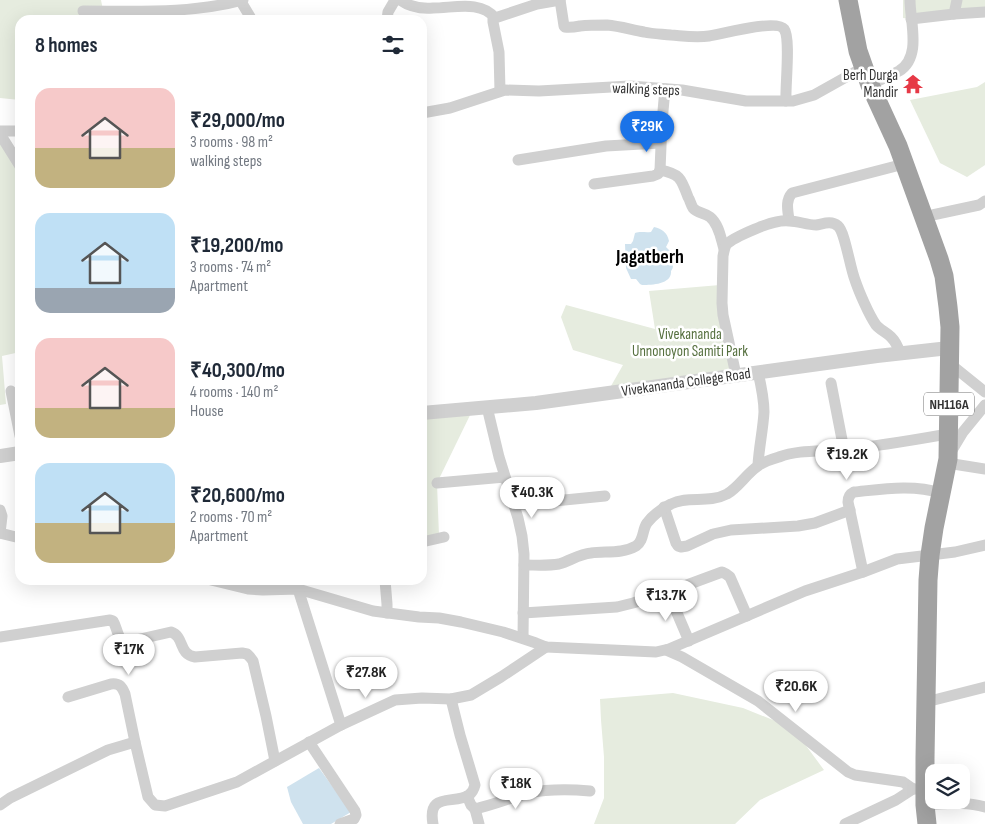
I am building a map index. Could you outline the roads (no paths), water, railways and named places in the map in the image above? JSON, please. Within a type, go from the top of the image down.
[{"type":"highway","name":"NH116A","points":[[848,0],[856,44],[870,85],[898,146],[944,276],[950,327],[947,461],[930,555],[927,616],[926,702],[921,794],[927,824]]},
{"type":"street","points":[[83,11],[152,12],[184,10],[212,7],[241,0],[250,15]]},
{"type":"street","points":[[388,15],[394,0]]},
{"type":"street","points":[[400,0],[415,7],[425,8],[440,8],[462,4],[470,5],[484,8],[493,14],[495,18]]},
{"type":"street","points":[[495,18],[537,4],[560,0],[564,26],[568,28],[593,25],[620,26],[646,33],[693,37],[710,36],[742,29],[780,26],[785,32],[787,48],[786,101]]},
{"type":"street","points":[[870,85],[899,71],[910,58],[914,36],[910,0]]},
{"type":"street","points":[[954,14],[957,0]]},
{"type":"street","points":[[911,19],[985,12]]},
{"type":"street","points":[[495,18],[493,22],[499,52],[500,91]]},
{"type":"street","name":"walking steps","points":[[427,112],[450,108],[504,90],[539,91],[630,86],[682,90],[746,100],[786,101],[814,95],[864,66]]},
{"type":"street","points":[[594,184],[658,174],[660,170],[660,143],[666,89]]},
{"type":"street","points":[[15,131],[0,132],[15,158]]},
{"type":"street","points":[[518,160],[606,146],[660,143]]},
{"type":"street","points":[[789,220],[787,203],[792,193],[904,164]]},
{"type":"street","points":[[660,170],[673,173],[678,177],[683,184],[692,207],[696,211],[710,217],[714,222],[724,249]]},
{"type":"street","points":[[924,218],[979,205],[985,200]]},
{"type":"street","points":[[736,375],[722,309],[724,249],[733,239],[760,228],[789,220],[816,225],[834,223],[839,226],[852,272],[864,300],[880,330],[892,337],[900,353]]},
{"type":"street","name":"Vivekananda College Road","points":[[427,413],[536,403],[900,353],[949,356]]},
{"type":"street","points":[[949,356],[985,392]]},
{"type":"street","points":[[758,372],[764,414],[758,465]]},
{"type":"street","points":[[831,382],[844,450]]},
{"type":"street","points":[[11,391],[15,411]]},
{"type":"street","points":[[985,405],[957,440],[947,461],[985,469]]},
{"type":"street","points":[[487,407],[522,536],[524,554],[523,638]]},
{"type":"street","points":[[524,565],[557,564],[592,552],[621,551],[635,546],[640,542],[647,523],[664,507],[673,502],[718,498],[735,488],[758,465],[781,456],[802,452],[844,450],[893,444],[948,434]]},
{"type":"street","points":[[0,456],[15,454]]},
{"type":"street","points":[[438,483],[505,477]]},
{"type":"street","points":[[863,572],[848,498],[850,494],[893,488],[932,490],[942,493]]},
{"type":"street","points":[[514,505],[605,496]]},
{"type":"street","points":[[664,507],[676,543],[681,547],[713,534],[731,530],[798,526],[850,510]]},
{"type":"street","points":[[0,510],[2,516],[0,534],[15,537]]},
{"type":"street","points":[[427,541],[444,537]]},
{"type":"street","points":[[230,585],[263,590],[298,589],[387,612],[419,618],[439,618],[461,622],[503,632],[546,647],[649,652],[666,650],[805,591],[897,559],[956,552],[985,546]]},
{"type":"street","points":[[523,613],[617,606],[633,603],[722,572],[730,577],[747,616]]},
{"type":"street","points":[[385,585],[387,612]]},
{"type":"street","points":[[298,589],[341,725]]},
{"type":"street","points":[[668,592],[689,641]]},
{"type":"street","points":[[0,637],[110,620],[113,621],[118,635],[124,642],[171,632],[179,637],[185,652],[189,656],[247,654],[253,661],[275,761]]},
{"type":"street","points":[[68,697],[111,684],[116,683],[120,685],[125,694],[148,797],[155,805],[165,806],[237,782],[341,725],[394,700],[422,698],[451,699],[471,695],[502,677],[546,647]]},
{"type":"street","points":[[666,650],[682,657],[758,701],[782,718],[848,772],[903,782],[921,794],[959,804],[985,807]]},
{"type":"street","points":[[926,702],[985,687]]},
{"type":"street","points":[[433,824],[433,809],[436,804],[442,800],[467,796],[473,791],[475,785],[451,699]]},
{"type":"street","points":[[0,805],[10,798],[108,750],[135,742]]},
{"type":"street","points":[[309,742],[355,811],[354,819],[340,824]]},
{"type":"street","points":[[475,809],[530,793],[556,789],[590,791]]},
{"type":"street","points":[[845,824],[896,800],[921,794]]},
{"type":"street","points":[[467,796],[475,809],[479,824]]},
{"type":"water","points":[[654,227],[662,230],[667,235],[669,241],[666,247],[671,252],[669,257],[673,267],[668,279],[665,281],[642,285],[636,279],[631,279],[626,268],[625,244],[631,244],[635,233],[651,232]]},
{"type":"water","points":[[319,768],[351,812],[331,824],[303,824],[291,802],[287,787]]},
{"type":"place","name":"Berh Durga Mandir","points":[[913,84]]},
{"type":"district","name":"Jagatberh","points":[[650,256]]},
{"type":"park label","name":"Vivekananda Unnonoyon Samiti Park","points":[[690,342]]}]
